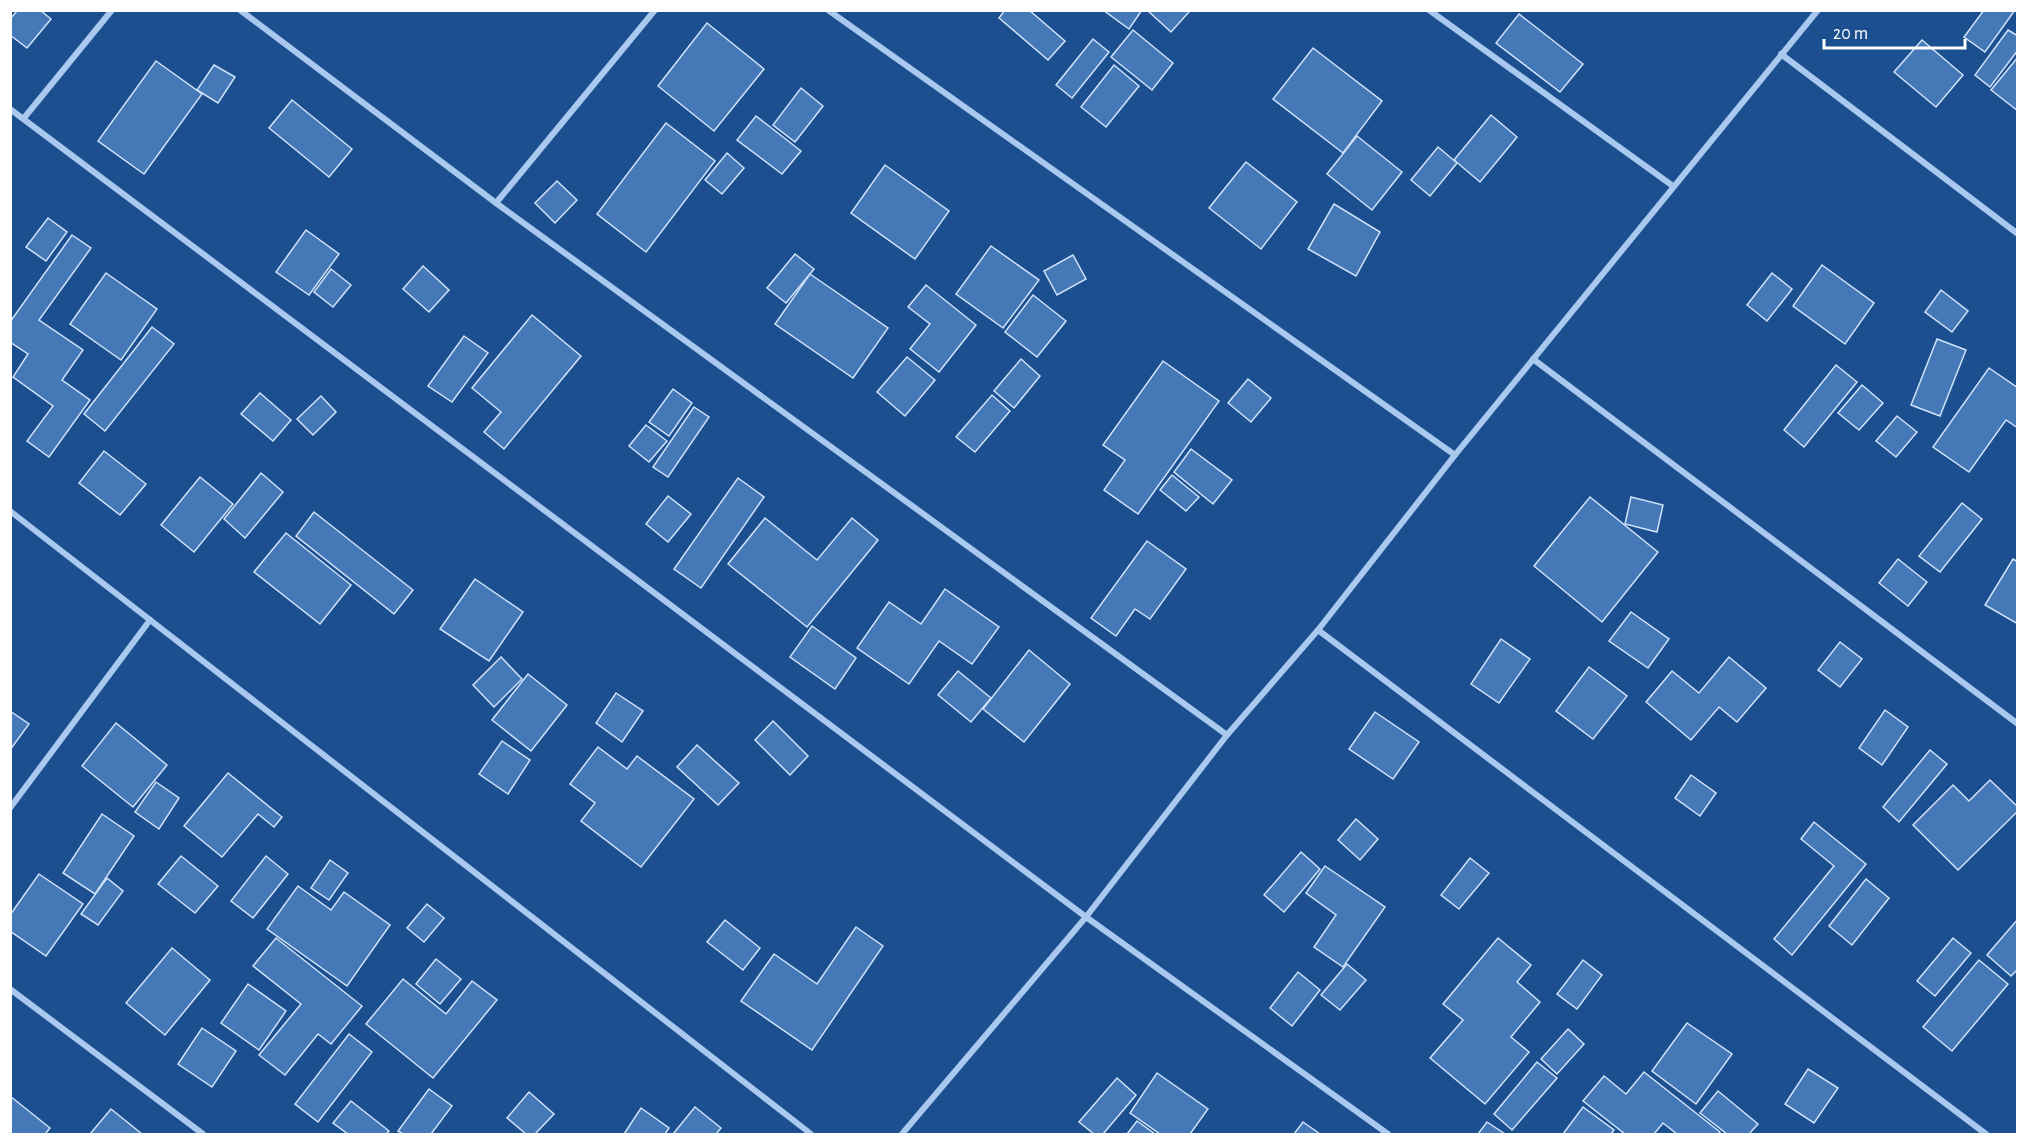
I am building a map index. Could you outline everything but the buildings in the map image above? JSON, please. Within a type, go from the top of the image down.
[{"type":"street","points":[[24,118],[112,10]]},
{"type":"street","points":[[240,10],[496,203],[1227,735]]},
{"type":"street","points":[[496,203],[655,10]]},
{"type":"street","points":[[828,10],[1455,455]]},
{"type":"street","points":[[1430,10],[1673,186]]},
{"type":"street","points":[[902,1134],[1086,917],[1227,735],[1318,630],[1455,455],[1818,10]]},
{"type":"street","points":[[1781,54],[2018,234]]},
{"type":"street","points":[[10,109],[1086,917],[1388,1134]]},
{"type":"street","points":[[1533,359],[2018,724]]},
{"type":"street","points":[[10,512],[811,1134]]},
{"type":"street","points":[[10,808],[150,620]]},
{"type":"street","points":[[1318,630],[1986,1134]]},
{"type":"street","points":[[10,989],[203,1134]]}]
